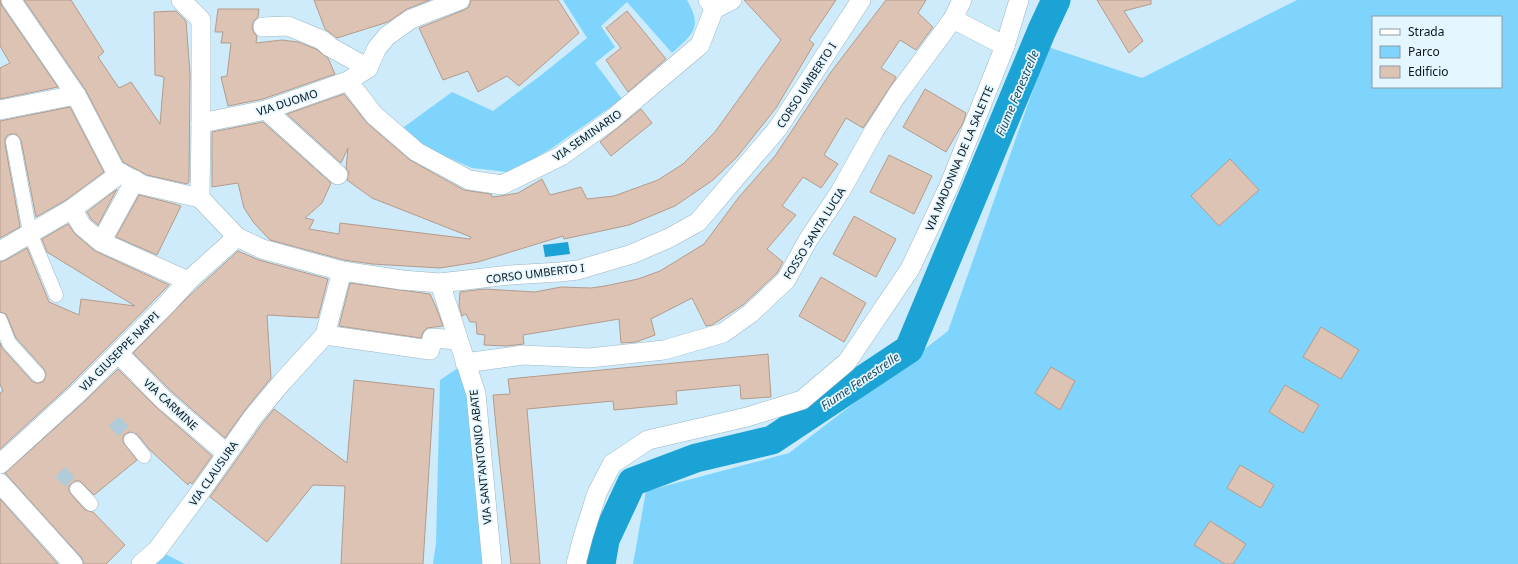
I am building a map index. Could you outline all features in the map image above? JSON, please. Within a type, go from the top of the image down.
[{"type":"street","points":[[11,0],[76,95],[115,170],[143,184],[200,198],[237,237]]},
{"type":"street","points":[[180,0],[200,20],[200,198]]},
{"type":"street","points":[[263,27],[288,26],[322,40],[330,47],[368,68],[377,48],[387,36],[411,19],[460,0]]},
{"type":"street","points":[[711,5],[732,0]]},
{"type":"street","name":"CORSO UMBERTO I","points":[[237,237],[262,249],[342,271],[402,280],[440,283],[578,270],[632,254],[669,238],[698,222],[778,128],[861,0]]},
{"type":"street","name":"FOSSO SANTA LUCIA","points":[[465,363],[523,355],[589,358],[664,350],[723,333],[752,313],[786,280],[808,240],[840,192],[874,130],[953,19],[962,0]]},
{"type":"street","name":"VIA MADONNA DE LA SALETTE","points":[[576,564],[582,537],[597,493],[612,464],[648,440],[747,417],[802,400],[847,362],[910,269],[949,186],[1005,46],[1019,0]]},
{"type":"street","name":"VIA SEMINARIO","points":[[348,81],[374,115],[416,152],[469,180],[502,185],[561,156],[611,120],[700,44],[711,5]]},
{"type":"street","points":[[953,19],[1005,46]]},
{"type":"street","name":"VIA DUOMO","points":[[201,123],[266,110],[348,81],[368,68]]},
{"type":"street","points":[[0,110],[76,95]]},
{"type":"street","points":[[266,110],[338,175]]},
{"type":"street","points":[[13,142],[30,233],[56,295]]},
{"type":"street","points":[[0,251],[128,177]]},
{"type":"street","points":[[101,242],[128,177]]},
{"type":"street","points":[[72,209],[82,226],[101,242],[188,281]]},
{"type":"street","name":"VIA GIUSEPPE NAPPI","points":[[0,464],[78,393],[188,281],[237,237]]},
{"type":"street","points":[[342,271],[325,335],[430,350],[432,338],[457,340]]},
{"type":"street","name":"VIA SANT'ANTONIO ABATE","points":[[440,283],[457,340],[476,394],[492,564]]},
{"type":"street","points":[[0,320],[10,343],[38,375]]},
{"type":"street","name":"VIA CLAUSURA","points":[[141,564],[157,550],[195,499],[281,375],[325,335]]},
{"type":"street","name":"VIA CARMINE","points":[[118,353],[164,400],[226,453]]},
{"type":"street","points":[[131,440],[144,456]]},
{"type":"street","points":[[0,483],[73,564]]},
{"type":"street","points":[[77,489],[91,504]]},
{"type":"green space","points":[[563,0],[687,0],[692,10],[695,24],[690,35],[672,53],[627,2],[601,26],[615,47],[595,63],[622,99],[552,148],[525,164],[507,172],[472,168],[426,148],[403,131],[404,127],[452,92],[493,111],[587,38]]},
{"type":"green space","points":[[1297,0],[1518,0],[1518,564],[633,564],[646,491],[789,453],[948,331],[1048,47],[1142,78]]},
{"type":"green space","points":[[465,363],[492,564],[433,564],[436,543],[440,380]]},
{"type":"green space","points":[[157,550],[185,564],[141,564]]},
{"type":"shaded area","points":[[568,242],[570,254],[545,257],[543,245]]},
{"type":"building","points":[[0,0],[2,6],[58,87],[0,99],[0,68],[10,63],[0,46]]},
{"type":"building","points":[[24,0],[71,0],[104,52],[98,57],[119,88],[131,82],[160,124],[164,77],[155,75],[154,12],[176,11],[186,21],[190,73],[189,182],[187,184],[147,175],[123,162],[85,89]]},
{"type":"building","points":[[314,0],[430,0],[407,9],[388,22],[337,38],[325,29]]},
{"type":"building","points":[[471,0],[558,0],[579,33],[519,86],[507,76],[478,92],[468,71],[443,80],[419,28],[464,10],[469,7]]},
{"type":"building","points":[[744,0],[836,0],[809,40],[814,44],[776,108],[737,157],[713,180],[675,206],[629,225],[564,239],[563,236],[478,262],[440,268],[372,264],[344,260],[270,240],[254,223],[244,208],[238,183],[212,187],[212,132],[263,122],[331,183],[322,203],[305,218],[314,220],[309,229],[339,234],[340,223],[470,239],[471,237],[372,198],[347,180],[349,172],[346,168],[348,148],[341,163],[287,114],[344,94],[367,123],[410,160],[464,190],[491,194],[492,197],[501,196],[518,193],[542,179],[550,195],[581,187],[587,199],[614,196],[658,180],[683,164],[715,132],[781,40]]},
{"type":"building","points":[[886,0],[926,0],[918,13],[933,27],[916,50],[900,40],[881,68],[896,78],[863,128],[846,118],[824,155],[838,164],[821,188],[803,177],[782,206],[796,215],[767,249],[783,262],[777,273],[744,304],[712,325],[706,326],[692,298],[651,319],[655,335],[636,342],[621,343],[619,319],[523,335],[524,344],[506,346],[484,345],[485,335],[477,334],[476,322],[470,322],[466,314],[462,316],[459,306],[460,292],[484,289],[535,292],[561,287],[591,288],[605,286],[638,279],[660,271],[704,244],[739,197],[775,156],[831,72]]},
{"type":"building","points":[[1097,0],[1151,0],[1151,4],[1124,11],[1143,41],[1129,53]]},
{"type":"building","points":[[218,9],[259,9],[258,17],[253,22],[252,27],[257,36],[256,43],[282,40],[298,42],[316,49],[328,58],[335,74],[263,99],[228,106],[221,77],[227,76],[231,43],[221,43],[223,32],[215,32]]},
{"type":"building","points":[[627,11],[666,59],[628,92],[606,60],[621,48],[606,28]]},
{"type":"building","points":[[925,89],[966,113],[963,123],[946,152],[903,127]]},
{"type":"building","points":[[70,107],[104,172],[66,200],[36,217],[21,140],[16,134],[8,135],[5,139],[5,144],[20,227],[0,238],[0,121]]},
{"type":"building","points":[[641,109],[652,123],[611,156],[600,142]]},
{"type":"building","points":[[889,155],[932,176],[914,214],[870,192]]},
{"type":"building","points":[[1230,159],[1259,190],[1219,226],[1191,196]]},
{"type":"building","points":[[117,189],[98,225],[91,219],[87,212]]},
{"type":"building","points":[[139,195],[181,206],[157,255],[116,237]]},
{"type":"building","points":[[854,216],[896,239],[876,277],[833,254]]},
{"type":"building","points":[[68,224],[75,234],[95,251],[169,285],[70,385],[0,449],[0,393],[3,391],[0,384],[0,343],[3,349],[32,381],[40,383],[44,381],[46,374],[44,369],[16,338],[6,314],[0,312],[0,262],[27,248],[49,302],[79,315],[81,299],[135,306],[47,252],[42,239]]},
{"type":"building","points":[[238,251],[259,260],[328,279],[318,318],[267,315],[271,378],[225,438],[172,392],[133,353],[189,296]]},
{"type":"building","points":[[821,277],[866,303],[844,342],[799,316]]},
{"type":"building","points":[[350,283],[430,294],[443,326],[427,328],[423,332],[421,338],[339,326]]},
{"type":"building","points":[[1321,327],[1359,350],[1341,379],[1303,357]]},
{"type":"building","points":[[768,354],[771,397],[741,399],[740,385],[676,391],[677,404],[614,410],[613,401],[527,409],[540,564],[511,564],[493,395],[510,394],[508,379]]},
{"type":"building","points":[[1051,367],[1075,381],[1060,410],[1035,393]]},
{"type":"building","points":[[118,369],[157,408],[212,456],[192,484],[190,482],[188,485],[150,450],[137,434],[130,432],[125,434],[123,437],[123,442],[137,460],[94,495],[80,481],[75,481],[69,486],[69,491],[71,494],[85,510],[93,512],[125,545],[106,564],[84,564],[81,557],[5,473]]},
{"type":"building","points":[[354,380],[434,389],[423,564],[341,564],[345,486],[313,485],[267,542],[210,497],[274,409],[347,463]]},
{"type":"building","points":[[1285,385],[1319,405],[1303,433],[1269,412]]},
{"type":"building","points":[[1240,465],[1274,485],[1261,508],[1227,488]]},
{"type":"building","points":[[0,499],[58,564],[0,564]]},
{"type":"building","points":[[1210,521],[1246,544],[1233,564],[1225,564],[1194,545]]},
{"type":"waterway","name":"Fiume Fenestrelle","points":[[601,564],[605,540],[632,482],[696,458],[772,440],[909,349],[1042,30],[1056,0]]},
{"type":"tunnel","points":[[114,421],[131,440]]},
{"type":"tunnel","points":[[60,472],[77,489]]}]
